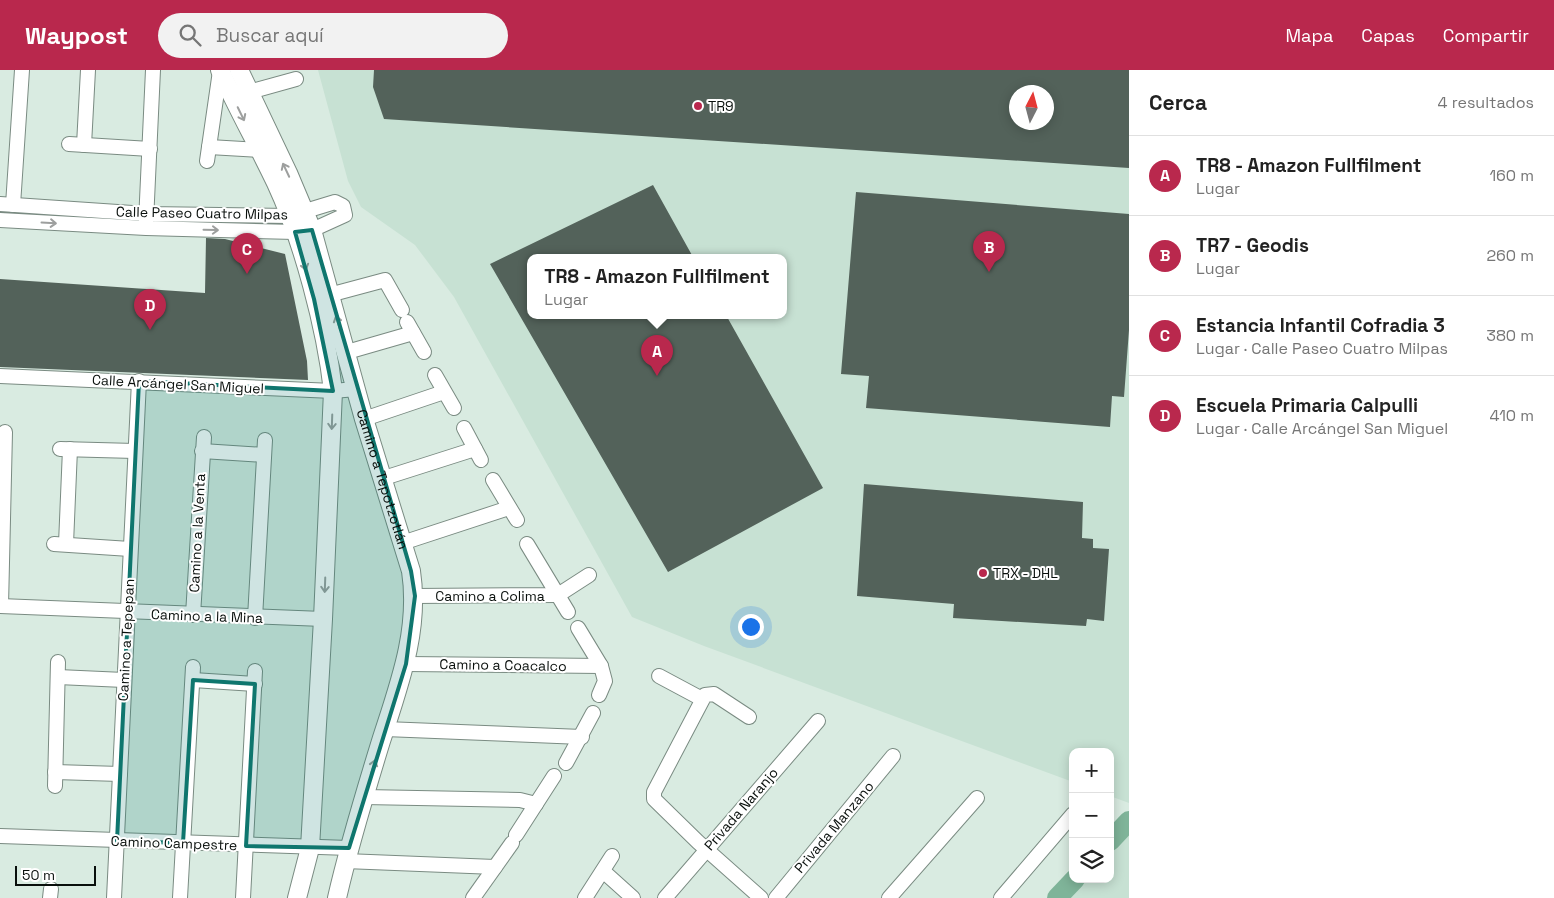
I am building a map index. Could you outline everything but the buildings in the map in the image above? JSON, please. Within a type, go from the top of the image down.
[{"type":"main road","name":"Camino a Tepotzotlán","points":[[239,70],[288,173],[329,361],[333,391],[324,619],[310,848],[297,898]]},
{"type":"main road","name":"Camino a Tepotzotlán","points":[[220,71],[259,150],[300,222],[330,295],[364,419],[384,478],[411,571],[415,596],[406,664],[364,797],[337,898]]},
{"type":"street","points":[[7,205],[22,70]]},
{"type":"street","points":[[84,145],[88,70]]},
{"type":"street","points":[[146,228],[153,70]]},
{"type":"street","points":[[220,71],[208,154],[259,150]]},
{"type":"street","points":[[249,92],[296,79]]},
{"type":"street","points":[[69,144],[150,149]]},
{"type":"street","name":"Calle Paseo Cuatro Milpas","points":[[7,205],[300,222]]},
{"type":"street","name":"Calle Paseo Cuatro Milpas","points":[[0,220],[146,228],[300,222]]},
{"type":"street","points":[[330,295],[385,280],[424,352]]},
{"type":"street","points":[[347,352],[407,322]]},
{"type":"street","points":[[435,375],[454,408]]},
{"type":"street","name":"Calle Arcángel San Miguel","points":[[0,376],[333,391],[356,389]]},
{"type":"street","name":"Camino a Tepepan","points":[[114,898],[139,381]]},
{"type":"street","points":[[364,419],[444,392]]},
{"type":"street","points":[[384,478],[478,455],[464,428]]},
{"type":"street","points":[[0,606],[3,439]]},
{"type":"street","name":"Camino a la Venta","points":[[193,615],[203,444],[265,448],[255,618]]},
{"type":"street","points":[[130,548],[60,544],[65,449],[135,451]]},
{"type":"street","points":[[493,480],[517,520]]},
{"type":"street","points":[[402,543],[509,508]]},
{"type":"street","points":[[527,544],[568,612]]},
{"type":"street","name":"Camino a Colima","points":[[415,596],[558,595],[590,575]]},
{"type":"street","name":"Camino a la Mina","points":[[0,606],[128,613],[324,619]]},
{"type":"street","points":[[578,628],[601,666],[605,681],[599,695]]},
{"type":"street","points":[[58,662],[55,779],[120,774]]},
{"type":"street","name":"Camino a Coacalco","points":[[406,664],[601,666]]},
{"type":"street","points":[[180,898],[193,673],[255,677],[243,898]]},
{"type":"street","points":[[659,676],[704,697],[714,694],[748,717]]},
{"type":"street","points":[[58,678],[124,680]]},
{"type":"street","points":[[704,697],[654,792],[654,799],[761,898]]},
{"type":"street","points":[[566,763],[582,736],[592,713]]},
{"type":"street","name":"Privada Naranjo","points":[[664,898],[818,721]]},
{"type":"street","points":[[385,729],[582,736]]},
{"type":"street","name":"Privada Manzano","points":[[776,898],[893,756]]},
{"type":"street","points":[[473,898],[514,839],[554,776]]},
{"type":"street","points":[[364,797],[520,800],[536,804]]},
{"type":"street","points":[[889,898],[977,798]]},
{"type":"street","points":[[1001,898],[1069,819]]},
{"type":"street","name":"Camino Campestre","points":[[0,836],[310,848],[347,855],[495,867]]},
{"type":"street","points":[[585,898],[612,856]]},
{"type":"street","points":[[602,870],[633,898]]},
{"type":"highlighted area","points":[[312,230],[411,571],[415,596],[406,664],[349,848],[246,846],[255,684],[193,680],[183,843],[117,841],[139,381],[333,391],[314,299],[295,232]]},
{"type":"shaded area","points":[[318,70],[1129,70],[1129,803],[1114,797],[1114,748],[1069,748],[1069,781],[704,646],[632,617],[454,297],[415,245],[361,207],[348,181]]},
{"type":"shaded area","points":[[1129,829],[1129,898],[1066,898],[1079,883],[1114,883],[1114,846]]},
{"type":"waterway","points":[[1113,838],[1129,821]]},
{"type":"waterway","points":[[1057,898],[1071,883]]},
{"type":"place","name":"TR9","points":[[698,106]]},
{"type":"place","name":"TR7 - Geodis","points":[[989,272]]},
{"type":"place","name":"Estancia Infantil Cofradia 3","points":[[247,274]]},
{"type":"place","name":"Escuela Primaria Calpulli","points":[[150,330]]},
{"type":"place","name":"TR8 - Amazon Fullfilment","points":[[657,376]]},
{"type":"place","name":"TRX - DHL","points":[[983,573]]}]
